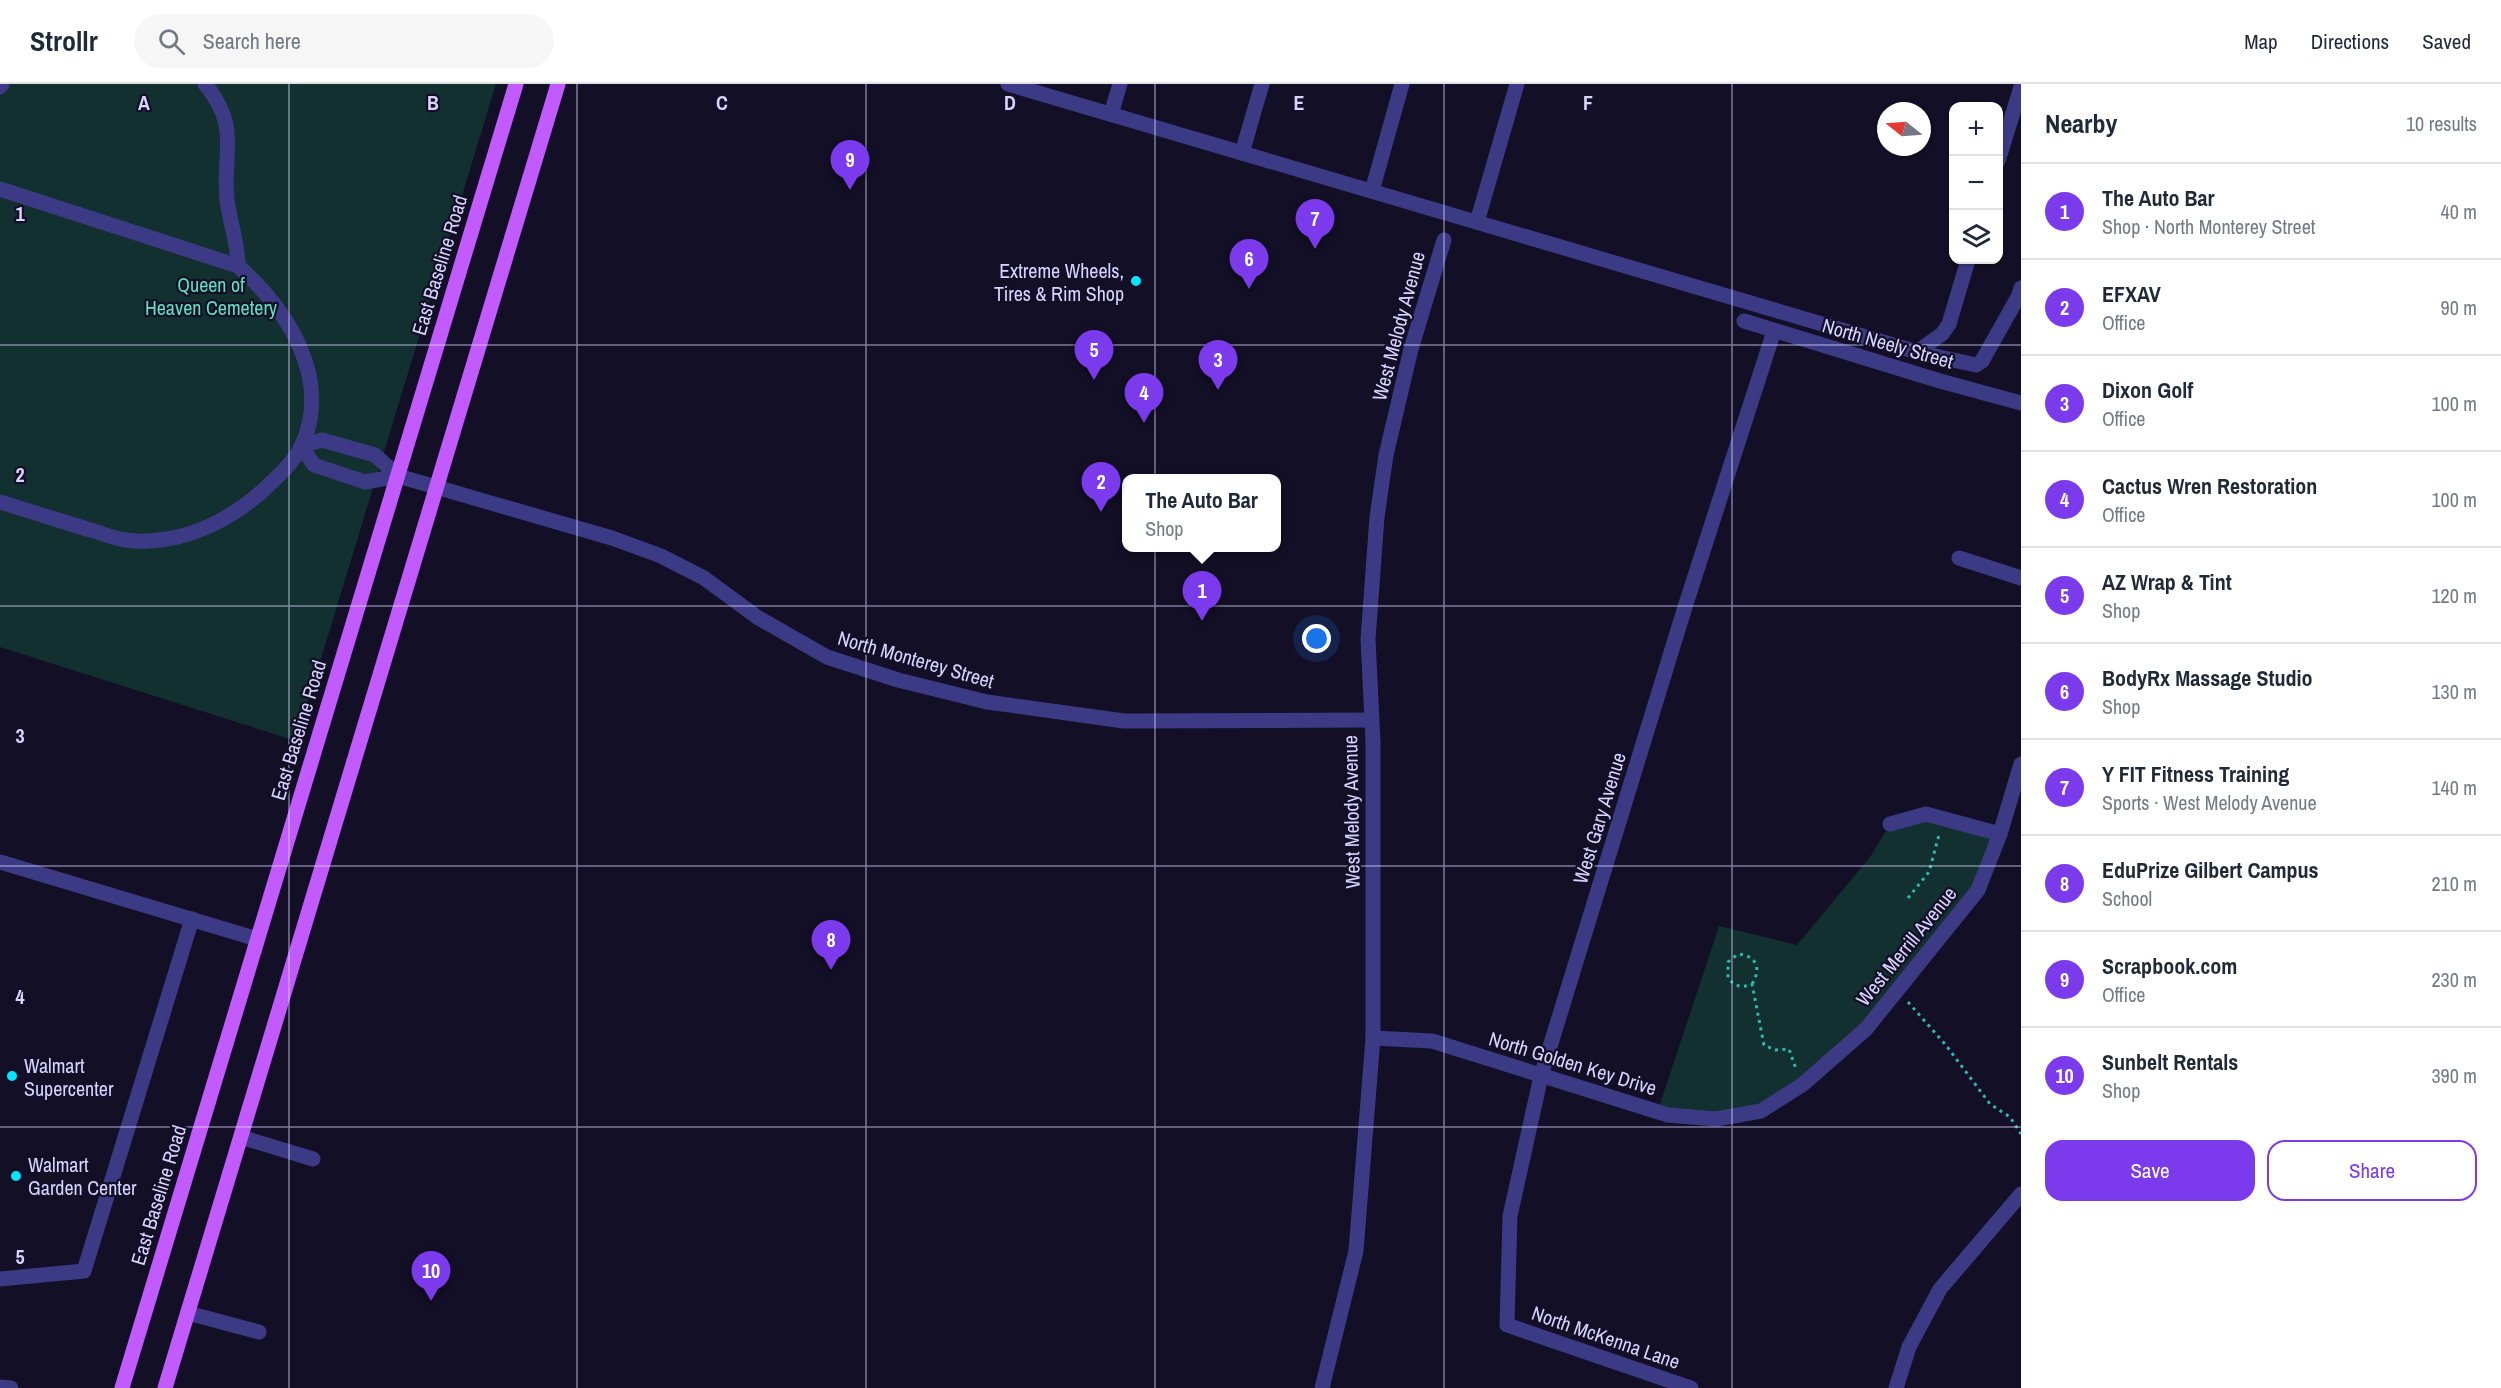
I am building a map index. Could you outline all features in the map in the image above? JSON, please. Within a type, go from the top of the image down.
[{"type":"main road","name":"East Baseline Road","points":[[122,1388],[516,84]]},
{"type":"main road","points":[[165,1388],[558,84]]},
{"type":"street","points":[[205,84],[216,98],[226,119],[230,146],[227,199],[238,249],[237,266]]},
{"type":"street","points":[[1008,84],[1047,90],[1111,114],[1242,153],[1917,352],[1976,365],[1982,361],[2021,288]]},
{"type":"street","points":[[1111,114],[1120,84]]},
{"type":"street","points":[[1242,153],[1262,84]]},
{"type":"street","points":[[1372,191],[1402,84]]},
{"type":"street","points":[[1477,222],[1517,84]]},
{"type":"street","points":[[2000,156],[2021,87]]},
{"type":"street","points":[[0,189],[237,266],[257,283],[282,315],[296,340],[310,377],[312,410],[301,446],[280,475],[243,508],[206,528],[168,539],[126,540],[0,502]]},
{"type":"street","name":"West Melody Avenue","points":[[1322,1388],[1356,1251],[1373,1038],[1373,742],[1370,720],[1368,639],[1377,517],[1386,455],[1411,349],[1444,240]]},
{"type":"street","points":[[1917,352],[1924,344],[1942,334],[1949,324],[1967,264]]},
{"type":"street","name":"North Neely Street","points":[[1744,321],[2021,402]]},
{"type":"street","name":"West Gary Avenue","points":[[1507,1325],[1510,1216],[1541,1076],[1682,618],[1774,331]]},
{"type":"street","points":[[301,446],[322,440],[375,455],[398,476]]},
{"type":"street","points":[[301,446],[314,465],[365,482],[398,476]]},
{"type":"street","name":"North Monterey Street","points":[[398,476],[612,538],[661,556],[704,578],[757,617],[827,657],[898,680],[987,702],[1124,721],[1370,720]]},
{"type":"street","points":[[1959,558],[2021,578]]},
{"type":"street","name":"West Merrill Avenue","points":[[1761,1111],[1802,1085],[1866,1029],[1978,890],[2000,834],[2021,764]]},
{"type":"street","points":[[1890,824],[1926,814],[2000,834]]},
{"type":"street","points":[[0,862],[257,939]]},
{"type":"street","points":[[0,1279],[84,1271],[192,919]]},
{"type":"street","name":"North Golden Key Drive","points":[[1373,1038],[1432,1041],[1668,1115],[1716,1119],[1761,1111]]},
{"type":"street","points":[[241,1137],[313,1159]]},
{"type":"street","points":[[1896,1388],[1909,1347],[1940,1289],[2021,1194]]},
{"type":"street","points":[[188,1313],[259,1332]]},
{"type":"street","name":"North McKenna Lane","points":[[1507,1325],[1691,1388]]},
{"type":"path","points":[[1908,898],[1929,872],[1945,819]]},
{"type":"path","points":[[1752,984],[1741,987],[1734,985],[1728,978],[1728,962],[1738,954],[1749,955],[1758,968],[1757,976],[1752,984],[1764,1045],[1775,1050],[1789,1049],[1802,1085]]},
{"type":"path","points":[[1897,992],[1945,1044],[1990,1104],[2010,1117],[2021,1134]]},
{"type":"green space","name":"Queen of Heaven Cemetery","points":[[0,84],[496,84],[296,741],[0,647]]},
{"type":"green space","points":[[1926,814],[2000,834],[1978,890],[1866,1029],[1761,1111],[1657,1113],[1719,926],[1797,945],[1870,857],[1890,824]]},
{"type":"place","name":"Scrapbook.com","points":[[850,190]]},
{"type":"place","name":"Y FIT Fitness Training","points":[[1315,249]]},
{"type":"place","name":"Extreme Wheels, Tires & Rim Shop","points":[[1136,281]]},
{"type":"place","name":"BodyRx Massage Studio","points":[[1249,289]]},
{"type":"place","name":"AZ Wrap & Tint","points":[[1094,380]]},
{"type":"place","name":"Dixon Golf","points":[[1218,390]]},
{"type":"place","name":"Cactus Wren Restoration","points":[[1144,423]]},
{"type":"place","name":"EFXAV","points":[[1101,512]]},
{"type":"place","name":"The Auto Bar","points":[[1202,621]]},
{"type":"place","name":"EduPrize Gilbert Campus","points":[[831,970]]},
{"type":"place","name":"Walmart Supercenter","points":[[12,1076]]},
{"type":"place","name":"Walmart Garden Center","points":[[16,1176]]},
{"type":"place","name":"Sunbelt Rentals","points":[[431,1301]]}]
